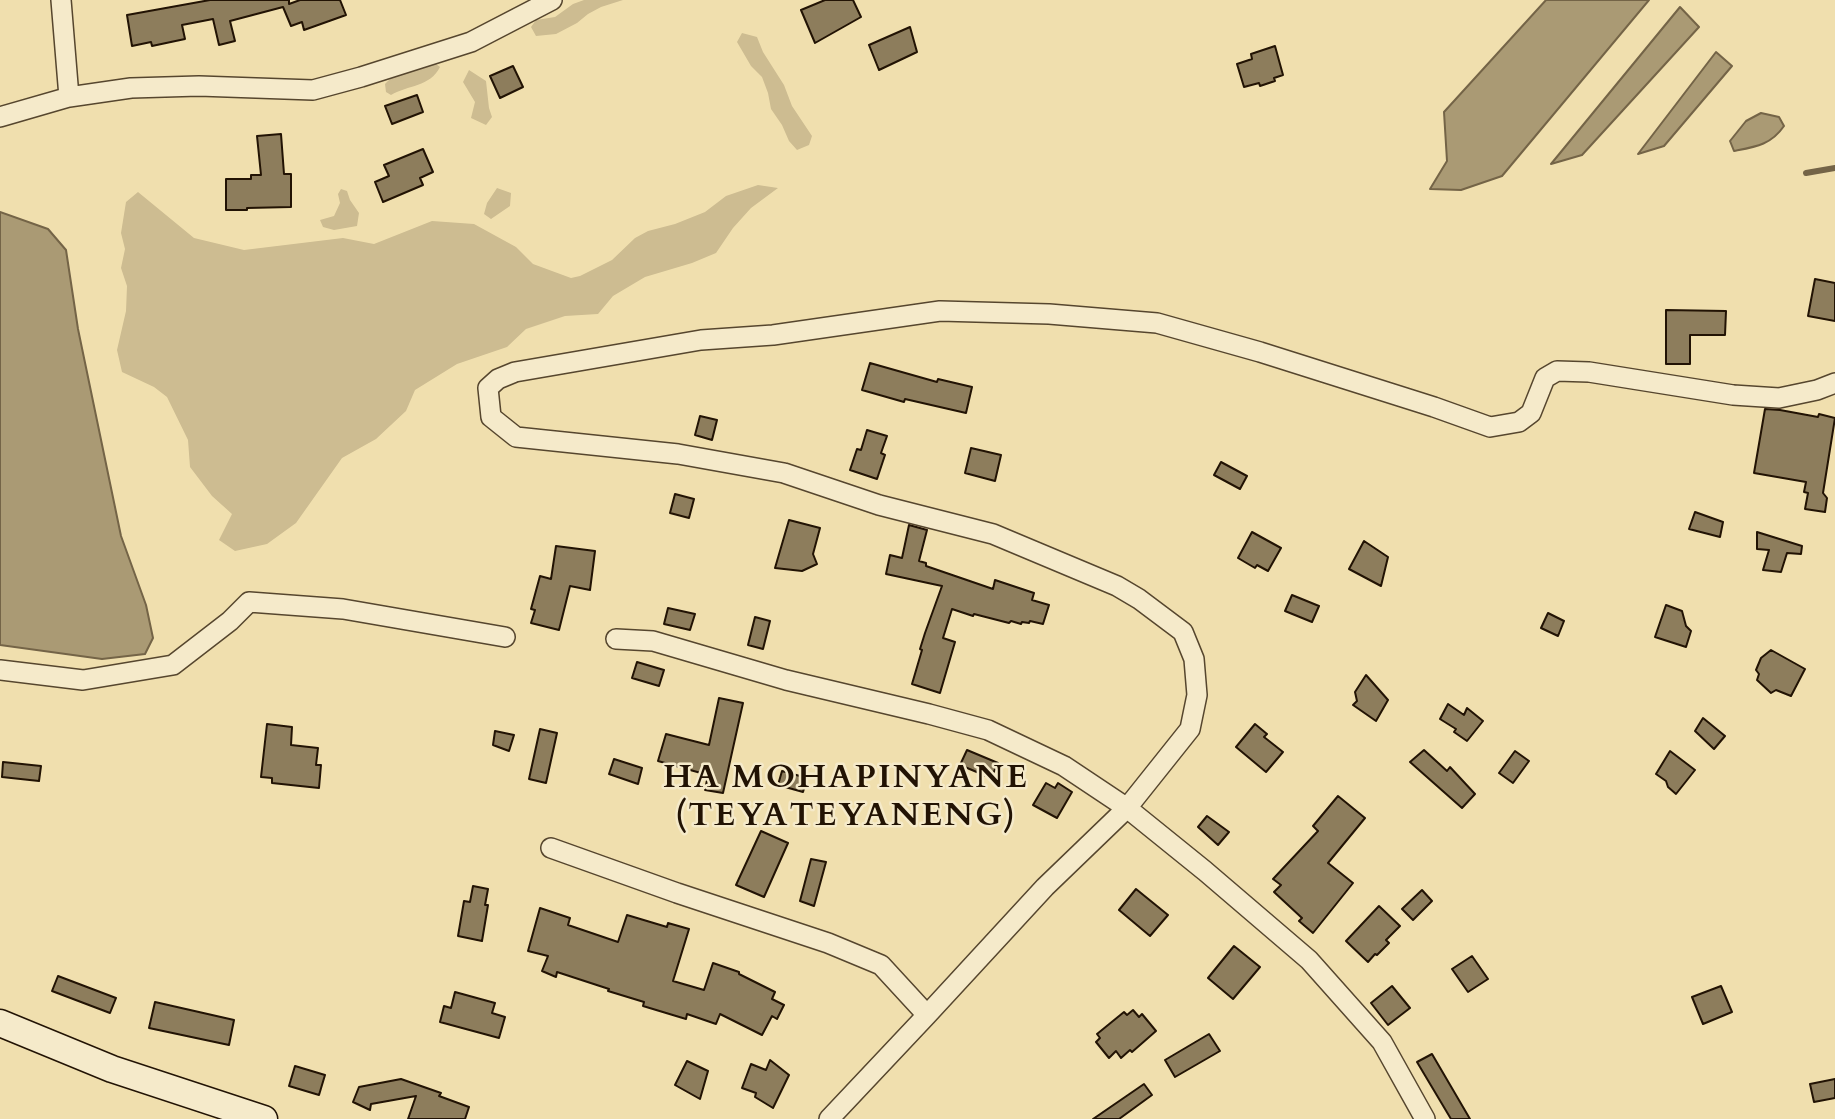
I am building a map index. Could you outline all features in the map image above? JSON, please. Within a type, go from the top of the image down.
[{"type":"main road","points":[[0,1023],[112,1069],[264,1119]]},
{"type":"street","points":[[61,0],[69,97]]},
{"type":"street","points":[[0,117],[69,97],[131,88],[199,86],[313,90],[471,42],[552,0]]},
{"type":"street","points":[[829,1119],[1045,887],[1127,808],[1190,729],[1197,695],[1194,659],[1183,632],[1117,586],[993,534],[879,505],[784,473],[678,454],[516,437],[491,417],[488,388],[498,379],[515,372],[688,342],[773,335],[940,311],[1049,314],[1157,323],[1260,352],[1490,427],[1518,422],[1531,413],[1545,378],[1557,371],[1589,372],[1733,395],[1779,398],[1835,383]]},
{"type":"street","points":[[0,670],[83,680],[173,665],[230,621],[249,602],[343,609],[505,637]]},
{"type":"street","points":[[616,639],[653,641],[786,680],[988,730],[1064,766],[1127,808],[1309,960],[1382,1042],[1424,1119]]},
{"type":"street","points":[[551,848],[828,943],[881,965],[927,1015]]},
{"type":"shaded area","points":[[584,0],[623,0],[601,7],[556,34],[536,36],[531,27],[536,20],[555,17],[573,4]]},
{"type":"shaded area","points":[[1546,0],[1649,0],[1502,176],[1461,190],[1430,189],[1447,161],[1444,112]]},
{"type":"shaded area","points":[[1680,7],[1699,27],[1582,155],[1551,164]]},
{"type":"shaded area","points":[[742,33],[757,37],[763,52],[784,85],[792,106],[812,136],[809,145],[797,150],[789,141],[771,109],[762,77],[751,66],[737,42]]},
{"type":"shaded area","points":[[1716,52],[1732,66],[1664,146],[1638,154]]},
{"type":"shaded area","points":[[436,64],[440,67],[436,74],[425,82],[391,95],[386,92],[385,84],[390,79]]},
{"type":"shaded area","points":[[469,70],[486,81],[492,117],[486,125],[471,118],[475,102],[463,82]]},
{"type":"shaded area","points":[[1761,113],[1779,117],[1784,126],[1768,141],[1734,151],[1730,141],[1746,121]]},
{"type":"shaded area","points":[[758,185],[778,188],[751,208],[716,253],[645,277],[613,296],[598,314],[565,316],[526,329],[507,347],[457,364],[415,390],[406,411],[376,439],[342,458],[296,523],[267,544],[235,551],[219,540],[232,514],[212,496],[190,467],[188,440],[167,397],[154,387],[122,372],[117,350],[126,311],[127,286],[121,268],[125,249],[121,233],[126,202],[138,192],[194,238],[244,250],[343,238],[374,244],[432,221],[474,224],[516,247],[533,264],[571,278],[612,260],[635,238],[648,231],[705,212],[726,196]]},
{"type":"shaded area","points":[[497,188],[511,193],[510,206],[491,219],[484,214],[487,203]]},
{"type":"shaded area","points":[[341,189],[347,191],[359,213],[357,226],[334,230],[323,227],[320,220],[334,216],[340,203],[338,194]]},
{"type":"shaded area","points":[[0,212],[48,229],[66,250],[78,329],[121,536],[146,605],[153,638],[145,654],[102,659],[0,645]]},
{"type":"building","points":[[210,0],[289,0],[289,4],[300,0],[340,0],[346,15],[304,30],[302,22],[291,26],[283,7],[230,21],[235,41],[219,45],[213,19],[182,25],[185,39],[152,46],[151,42],[132,46],[127,15]]},
{"type":"building","points":[[825,0],[853,0],[861,17],[815,43],[801,10]]},
{"type":"building","points":[[910,27],[917,52],[879,70],[869,45]]},
{"type":"building","points":[[1275,46],[1283,75],[1260,86],[1259,83],[1244,87],[1237,64],[1252,59],[1251,54]]},
{"type":"building","points":[[513,66],[523,87],[500,98],[490,76]]},
{"type":"building","points":[[417,95],[423,112],[392,124],[385,106]]},
{"type":"building","points":[[281,134],[284,174],[291,174],[291,207],[226,210],[226,179],[251,179],[251,175],[261,175],[257,136]]},
{"type":"building","points":[[423,149],[433,172],[420,178],[423,185],[383,202],[375,182],[389,176],[384,165]]},
{"type":"building","points":[[1815,279],[1835,283],[1835,321],[1808,316]]},
{"type":"building","points":[[1666,310],[1726,311],[1725,335],[1690,335],[1690,364],[1666,364]]},
{"type":"building","points":[[870,363],[937,382],[938,379],[972,387],[966,413],[905,399],[904,402],[862,390]]},
{"type":"building","points":[[1765,409],[1835,418],[1823,493],[1827,498],[1825,512],[1805,509],[1808,493],[1804,492],[1806,482],[1754,473]]},
{"type":"building","points":[[700,416],[717,420],[712,440],[695,435]]},
{"type":"building","points":[[867,430],[887,436],[881,453],[885,455],[877,479],[850,470],[857,449],[861,450]]},
{"type":"building","points":[[971,448],[1001,455],[995,481],[965,473]]},
{"type":"building","points":[[1221,462],[1247,476],[1240,489],[1214,475]]},
{"type":"building","points":[[675,494],[694,499],[689,518],[670,513]]},
{"type":"building","points":[[1695,512],[1723,522],[1720,537],[1689,529]]},
{"type":"building","points":[[789,520],[820,528],[813,554],[817,564],[802,571],[775,568]]},
{"type":"building","points":[[909,525],[927,530],[919,561],[926,563],[926,566],[993,589],[995,580],[1034,593],[1032,600],[1049,605],[1043,624],[1030,621],[1021,624],[1011,621],[1009,623],[952,609],[943,638],[955,642],[940,693],[912,684],[922,650],[920,649],[942,586],[886,574],[890,555],[902,558]]},
{"type":"building","points":[[1252,532],[1281,548],[1268,571],[1257,565],[1255,568],[1238,558]]},
{"type":"building","points":[[1757,532],[1802,546],[1801,554],[1787,553],[1781,572],[1763,570],[1769,550],[1757,549]]},
{"type":"building","points":[[1364,541],[1388,557],[1381,586],[1349,569]]},
{"type":"building","points":[[556,546],[595,551],[590,590],[570,586],[559,630],[531,623],[535,610],[531,609],[540,576],[551,579]]},
{"type":"building","points":[[1292,595],[1319,606],[1312,622],[1285,611]]},
{"type":"building","points":[[1666,605],[1682,611],[1686,626],[1691,631],[1686,647],[1655,637]]},
{"type":"building","points":[[668,608],[695,614],[690,630],[664,624]]},
{"type":"building","points":[[1548,613],[1564,621],[1558,636],[1541,628]]},
{"type":"building","points":[[755,617],[770,621],[763,649],[748,645]]},
{"type":"building","points":[[1771,650],[1805,669],[1791,696],[1776,690],[1771,693],[1757,680],[1759,674],[1756,670],[1761,658]]},
{"type":"building","points":[[637,662],[664,670],[659,686],[632,678]]},
{"type":"building","points":[[1366,675],[1388,700],[1376,721],[1353,705],[1357,701],[1355,692]]},
{"type":"building","points":[[719,698],[743,703],[723,793],[705,790],[708,775],[658,761],[666,734],[709,745]]},
{"type":"building","points":[[1448,704],[1464,715],[1467,708],[1483,721],[1467,741],[1454,732],[1456,729],[1440,719]]},
{"type":"building","points":[[1703,718],[1725,736],[1714,749],[1695,731]]},
{"type":"building","points":[[267,724],[292,727],[291,745],[318,748],[316,765],[321,765],[319,788],[272,783],[272,778],[261,777]]},
{"type":"building","points":[[1255,724],[1267,734],[1264,737],[1283,752],[1266,772],[1236,747]]},
{"type":"building","points":[[540,729],[557,733],[546,783],[529,779]]},
{"type":"building","points":[[495,731],[514,735],[509,751],[493,745]]},
{"type":"building","points":[[967,750],[998,763],[991,778],[960,765]]},
{"type":"building","points":[[1424,750],[1447,771],[1450,767],[1475,794],[1462,808],[1410,762]]},
{"type":"building","points":[[1515,751],[1529,761],[1513,783],[1499,773]]},
{"type":"building","points":[[1670,751],[1695,770],[1676,794],[1666,781],[1656,774]]},
{"type":"building","points":[[614,759],[642,768],[638,784],[609,774]]},
{"type":"building","points":[[3,762],[41,766],[39,781],[2,777]]},
{"type":"building","points":[[782,771],[807,778],[803,792],[778,785]]},
{"type":"building","points":[[1046,783],[1055,788],[1058,783],[1072,792],[1057,818],[1033,805]]},
{"type":"building","points":[[1338,796],[1365,818],[1328,863],[1353,883],[1313,933],[1299,921],[1302,918],[1274,892],[1281,885],[1273,879],[1318,831],[1313,826]]},
{"type":"building","points":[[1207,816],[1229,832],[1218,845],[1198,827]]},
{"type":"building","points":[[761,831],[788,843],[764,897],[736,885]]},
{"type":"building","points":[[811,859],[826,862],[814,906],[800,901]]},
{"type":"building","points":[[473,886],[488,889],[482,941],[458,936],[464,901],[470,902]]},
{"type":"building","points":[[1136,889],[1168,915],[1150,936],[1119,910]]},
{"type":"building","points":[[1422,890],[1432,901],[1413,920],[1402,909]]},
{"type":"building","points":[[1379,906],[1400,926],[1386,940],[1389,943],[1368,962],[1346,941]]},
{"type":"building","points":[[540,908],[570,918],[568,925],[618,942],[627,915],[667,927],[668,923],[689,929],[673,981],[704,990],[713,963],[739,972],[775,992],[772,999],[784,1005],[777,1019],[772,1016],[762,1035],[720,1014],[716,1024],[687,1014],[686,1019],[643,1006],[644,1002],[557,972],[556,977],[542,971],[548,956],[528,951]]},
{"type":"building","points":[[1234,946],[1260,967],[1233,999],[1208,978]]},
{"type":"building","points":[[1472,956],[1488,979],[1468,992],[1452,969]]},
{"type":"building","points":[[58,976],[116,998],[110,1013],[52,991]]},
{"type":"building","points":[[1392,986],[1410,1008],[1388,1025],[1371,1003]]},
{"type":"building","points":[[1721,986],[1732,1012],[1703,1024],[1692,997]]},
{"type":"building","points":[[455,992],[495,1003],[492,1013],[505,1017],[499,1038],[440,1022],[444,1006],[451,1008]]},
{"type":"building","points":[[155,1002],[234,1020],[229,1045],[149,1028]]},
{"type":"building","points":[[1133,1010],[1139,1017],[1142,1014],[1156,1031],[1132,1052],[1130,1050],[1121,1058],[1116,1051],[1109,1058],[1096,1042],[1100,1038],[1097,1034],[1124,1012],[1127,1015]]},
{"type":"building","points":[[1209,1034],[1220,1051],[1175,1077],[1165,1060]]},
{"type":"building","points":[[1432,1054],[1470,1119],[1451,1119],[1417,1062]]},
{"type":"building","points":[[770,1060],[789,1075],[773,1108],[755,1097],[756,1093],[742,1088],[751,1064],[766,1070]]},
{"type":"building","points":[[687,1061],[708,1071],[700,1099],[675,1085]]},
{"type":"building","points":[[295,1066],[325,1075],[319,1095],[289,1086]]},
{"type":"building","points":[[401,1079],[441,1093],[439,1096],[469,1107],[465,1119],[408,1119],[416,1096],[371,1104],[370,1110],[353,1102],[359,1087]]},
{"type":"building","points":[[1835,1079],[1835,1098],[1814,1102],[1810,1084]]},
{"type":"building","points":[[1144,1084],[1152,1095],[1119,1119],[1093,1119]]},
{"type":"waterway","points":[[1806,173],[1835,168]]},
{"type":"district","name":"HA MOHAPINYANE (TEYATEYANENG)","points":[[846,798]]}]
